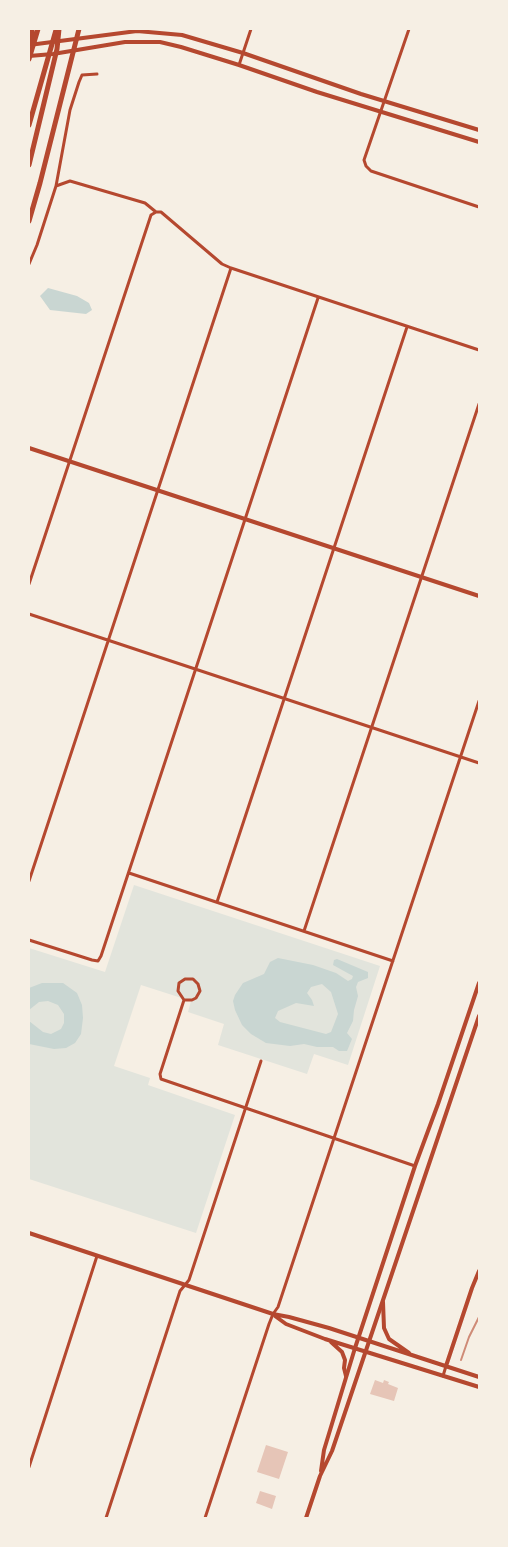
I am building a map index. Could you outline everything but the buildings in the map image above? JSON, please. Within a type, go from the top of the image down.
[{"type":"highway","points":[[29,59],[32,29]]},
{"type":"highway","points":[[30,47],[38,29]]},
{"type":"highway","points":[[29,125],[58,29]]},
{"type":"highway","points":[[29,165],[54,58],[58,29]]},
{"type":"highway","points":[[29,221],[79,29]]},
{"type":"main road","points":[[30,47],[137,31],[167,32],[197,38],[385,101],[479,130]]},
{"type":"main road","points":[[29,56],[53,54],[109,44],[142,41],[160,42],[239,65],[317,92],[382,110],[479,142]]},
{"type":"main road","points":[[29,448],[479,596]]},
{"type":"main road","points":[[320,1476],[324,1450],[358,1338],[415,1166],[479,983]]},
{"type":"main road","points":[[306,1518],[320,1476],[332,1451],[479,1016]]},
{"type":"main road","points":[[29,1234],[273,1314],[289,1316],[479,1377]]},
{"type":"main road","points":[[446,1366],[479,1271]]},
{"type":"main road","points":[[383,1302],[384,1328],[389,1339],[411,1355]]},
{"type":"main road","points":[[273,1314],[286,1324],[327,1340],[479,1387]]},
{"type":"main road","points":[[327,1340],[342,1352],[346,1360],[344,1368],[346,1376]]},
{"type":"street","points":[[239,65],[251,29]]},
{"type":"street","points":[[409,29],[364,160],[366,166],[371,171],[479,207]]},
{"type":"street","points":[[29,264],[37,246],[56,186],[70,110],[78,82],[82,75],[97,74]]},
{"type":"street","points":[[56,186],[70,181],[145,203],[156,212],[161,212],[222,264],[231,268],[479,350]]},
{"type":"street","points":[[29,584],[151,215],[156,212]]},
{"type":"street","points":[[29,881],[231,268]]},
{"type":"street","points":[[29,940],[92,960],[98,960],[101,956],[318,298]]},
{"type":"street","points":[[217,902],[408,327]]},
{"type":"street","points":[[304,932],[479,404]]},
{"type":"street","points":[[29,614],[479,763]]},
{"type":"street","points":[[205,1518],[273,1314],[278,1307],[479,701]]},
{"type":"street","points":[[129,873],[393,961]]},
{"type":"street","points":[[185,979],[192,979],[200,988],[198,995],[192,1000],[184,1000],[178,991],[179,983],[185,979]]},
{"type":"street","points":[[184,1000],[160,1074],[161,1079],[415,1166]]},
{"type":"street","points":[[106,1518],[180,1291],[189,1280],[261,1061]]},
{"type":"street","points":[[29,1467],[97,1256]]},
{"type":"street","points":[[443,1376],[446,1366]]},
{"type":"shaded area","points":[[48,288],[77,296],[89,303],[92,310],[86,314],[50,310],[40,296]]},
{"type":"shaded area","points":[[134,885],[380,966],[348,1065],[314,1054],[307,1074],[218,1045],[224,1024],[188,1012],[191,1001],[141,985],[114,1066],[150,1078],[148,1085],[235,1115],[196,1233],[29,1179],[29,948],[105,972]]},
{"type":"shaded area","points":[[278,958],[313,965],[336,973],[348,981],[353,976],[333,965],[334,960],[337,959],[368,972],[368,978],[358,982],[356,987],[358,996],[353,1021],[347,1033],[352,1039],[347,1051],[339,1051],[333,1047],[317,1047],[304,1044],[290,1046],[266,1043],[251,1034],[242,1025],[235,1010],[233,1001],[235,995],[243,983],[264,974],[270,962]],"holes":[[[322,984],[331,992],[338,1014],[331,1032],[326,1034],[280,1022],[275,1018],[278,1011],[296,1003],[314,1006],[307,993],[311,987]]]},
{"type":"shaded area","points":[[42,983],[63,983],[77,993],[82,1005],[81,1034],[75,1043],[66,1048],[54,1049],[29,1044],[29,1021],[43,1032],[51,1034],[61,1029],[64,1023],[64,1014],[58,1005],[48,1001],[39,1002],[29,1010],[29,988]]},
{"type":"railway","points":[[461,1360],[469,1337],[479,1317]]}]
